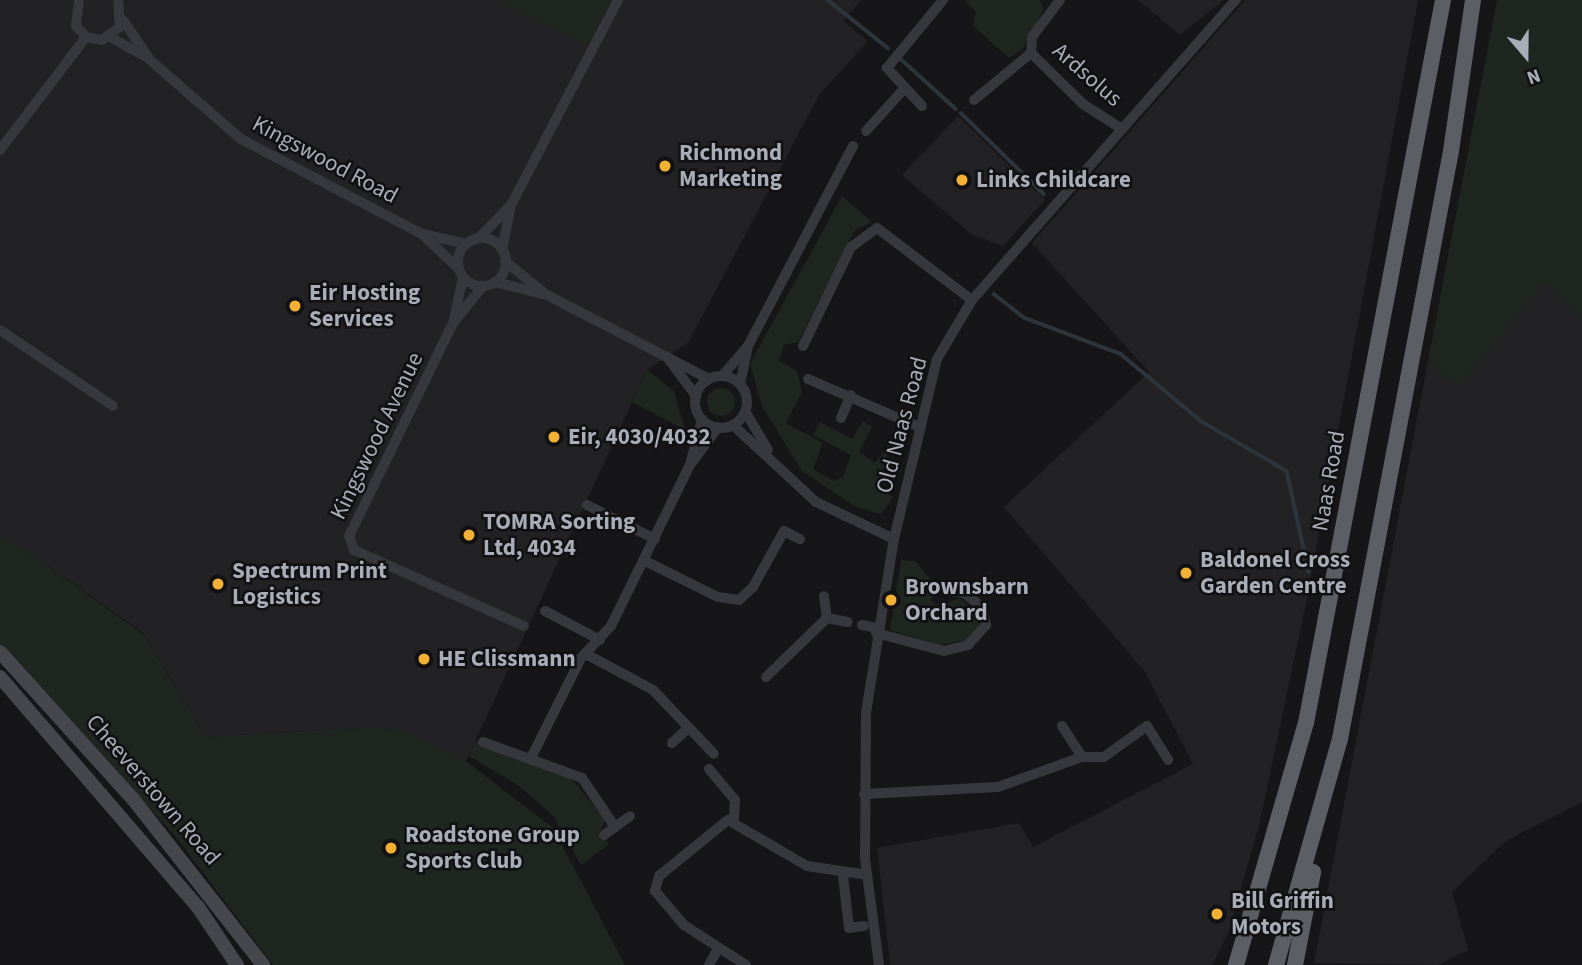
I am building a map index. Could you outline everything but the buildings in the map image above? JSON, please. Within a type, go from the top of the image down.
[{"type":"highway","name":"Naas Road","points":[[1236,965],[1306,723],[1443,0]]},
{"type":"highway","points":[[1295,965],[1451,151],[1473,1]]},
{"type":"highway","points":[[1276,965],[1340,739]]},
{"type":"main road","name":"Cheeverstown Road","points":[[0,652],[142,809],[263,965]]},
{"type":"main road","name":"Cheeverstown Road","points":[[0,677],[198,907],[237,965]]},
{"type":"street","points":[[67,0],[86,37]]},
{"type":"street","points":[[74,10],[79,0]]},
{"type":"street","name":"Kingswood Road","points":[[118,0],[123,20],[150,60]]},
{"type":"street","points":[[618,0],[511,205],[479,239],[466,244],[461,273],[483,286],[495,282],[547,295],[663,352],[709,379]]},
{"type":"street","points":[[922,106],[887,68],[889,58],[943,0]]},
{"type":"street","name":"Old Naas Road","points":[[879,965],[867,876],[864,794],[876,631],[917,426],[937,359],[972,300],[1119,127],[1236,0]]},
{"type":"street","name":"Ardsolus","points":[[974,100],[1031,53],[1032,37],[1055,2]]},
{"type":"street","points":[[86,37],[110,37],[123,20]]},
{"type":"street","points":[[0,150],[86,37]]},
{"type":"street","name":"Kingswood Road","points":[[110,37],[150,60],[241,139],[422,234],[466,244]]},
{"type":"street","name":"Ardsolus","points":[[1031,53],[1083,104],[1119,127]]},
{"type":"street","points":[[866,131],[904,89]]},
{"type":"street","points":[[696,396],[709,379],[722,376],[748,346],[853,146]]},
{"type":"street","points":[[511,205],[502,250],[505,261],[547,295]]},
{"type":"street","points":[[803,346],[851,247],[877,228],[972,300]]},
{"type":"street","name":"Kingswood Road","points":[[422,234],[461,273]]},
{"type":"street","points":[[479,239],[502,250]]},
{"type":"street","points":[[495,282],[505,261]]},
{"type":"street","name":"Kingswood Avenue","points":[[453,323],[461,273]]},
{"type":"street","name":"Kingswood Avenue","points":[[483,286],[453,323],[349,536],[354,550],[524,626]]},
{"type":"street","points":[[0,330],[113,406]]},
{"type":"street","points":[[748,346],[740,384],[745,411],[773,458]]},
{"type":"street","points":[[663,352],[696,396],[702,419],[690,465]]},
{"type":"street","points":[[722,376],[740,384]]},
{"type":"street","points":[[808,379],[917,426]]},
{"type":"street","points":[[841,418],[850,396]]},
{"type":"street","points":[[702,419],[718,427],[733,425],[745,411]]},
{"type":"street","points":[[733,425],[773,458],[816,502],[894,539]]},
{"type":"street","points":[[531,758],[586,654],[600,640],[645,561],[690,465],[718,427]]},
{"type":"street","points":[[587,505],[654,539]]},
{"type":"street","points":[[645,561],[738,600],[753,587],[784,531],[800,539]]},
{"type":"street","points":[[862,625],[944,651],[968,646],[983,633],[982,607],[964,593],[945,590]]},
{"type":"street","points":[[824,596],[827,618]]},
{"type":"street","points":[[545,611],[600,640]]},
{"type":"street","points":[[827,618],[848,622]]},
{"type":"street","points":[[766,677],[827,618]]},
{"type":"street","points":[[586,654],[653,690],[714,754]]},
{"type":"street","points":[[1062,726],[1082,757]]},
{"type":"street","points":[[864,794],[998,787],[1082,757],[1104,757],[1147,726],[1168,760]]},
{"type":"street","points":[[672,743],[689,727]]},
{"type":"street","points":[[483,743],[582,778],[615,827]]},
{"type":"street","points":[[709,769],[735,800],[734,819],[655,886],[659,902],[718,949],[746,965]]},
{"type":"street","points":[[604,835],[630,816]]},
{"type":"street","points":[[734,819],[790,859],[843,876],[867,876]]},
{"type":"street","points":[[843,876],[849,928],[864,926]]},
{"type":"street","points":[[709,965],[718,949]]},
{"type":"shaded area","points":[[0,0],[861,0],[843,21],[868,41],[819,95],[688,343],[647,370],[466,761],[404,731],[379,727],[206,737],[143,633],[0,532]]},
{"type":"shaded area","points":[[495,0],[611,0],[587,45]]},
{"type":"shaded area","points":[[964,0],[1040,0],[1044,9],[1023,48],[1009,58],[973,26],[976,12]]},
{"type":"shaded area","points":[[1138,0],[1224,0],[1180,35]]},
{"type":"shaded area","points":[[1245,0],[1418,0],[1305,608],[1259,826],[1228,934],[1212,965],[890,965],[877,848],[1019,823],[1033,847],[1193,764],[1145,672],[1004,507],[1149,372],[1032,243]]},
{"type":"shaded area","points":[[1497,0],[1582,0],[1582,317],[1544,283],[1460,388],[1428,361]]},
{"type":"shaded area","points":[[958,116],[1045,200],[1003,246],[971,234],[902,175]]},
{"type":"shaded area","points":[[842,196],[872,222],[855,230],[798,342],[784,345],[779,361],[797,371],[802,392],[786,423],[823,443],[813,469],[834,481],[843,477],[851,455],[813,435],[820,422],[852,439],[863,421],[872,427],[859,452],[875,463],[892,439],[877,490],[893,497],[881,514],[854,506],[802,471],[762,406],[750,364]]},
{"type":"shaded area","points":[[1544,282],[1582,317],[1582,802],[1506,841],[1452,892],[1468,950],[1438,965],[1314,963],[1428,361],[1460,388]]},
{"type":"shaded area","points":[[647,370],[674,391],[685,430],[632,402]]},
{"type":"shaded area","points":[[721,388],[731,392],[735,402],[731,412],[721,416],[711,412],[707,402],[711,392]]},
{"type":"shaded area","name":"Roadstone Group Sports Club","points":[[0,532],[143,634],[206,737],[379,727],[404,731],[466,761],[553,828],[625,965],[273,965],[176,837],[0,644]]},
{"type":"shaded area","points":[[901,560],[915,561],[931,580],[932,602],[941,606],[959,598],[974,609],[979,625],[970,639],[940,645],[890,630]]},
{"type":"shaded area","points":[[475,741],[571,778],[606,820],[600,832],[609,844],[581,865],[553,816],[518,785],[469,756]]},
{"type":"waterway","points":[[828,0],[888,48]]},
{"type":"waterway","points":[[901,59],[956,109]]},
{"type":"waterway","points":[[961,113],[1044,194]]},
{"type":"waterway","points":[[994,294],[1025,318],[1121,354],[1201,421],[1287,471],[1309,572]]},
{"type":"place","name":"Richmond Marketing","points":[[665,166]]},
{"type":"place","name":"Links Childcare","points":[[962,180]]},
{"type":"place","name":"Eir Hosting Services","points":[[295,306]]},
{"type":"place","name":"Eir, 4030/4032","points":[[554,437]]},
{"type":"place","name":"TOMRA Sorting Ltd, 4034","points":[[469,535]]},
{"type":"place","name":"Baldonel Cross Garden Centre","points":[[1186,573]]},
{"type":"place","name":"Spectrum Print Logistics","points":[[218,584]]},
{"type":"place","name":"Brownsbarn Orchard","points":[[891,600]]},
{"type":"place","name":"HE Clissmann","points":[[424,659]]},
{"type":"place","name":"Roadstone Group Sports Club","points":[[391,848]]},
{"type":"place","name":"Bill Griffin Motors","points":[[1217,914]]}]
